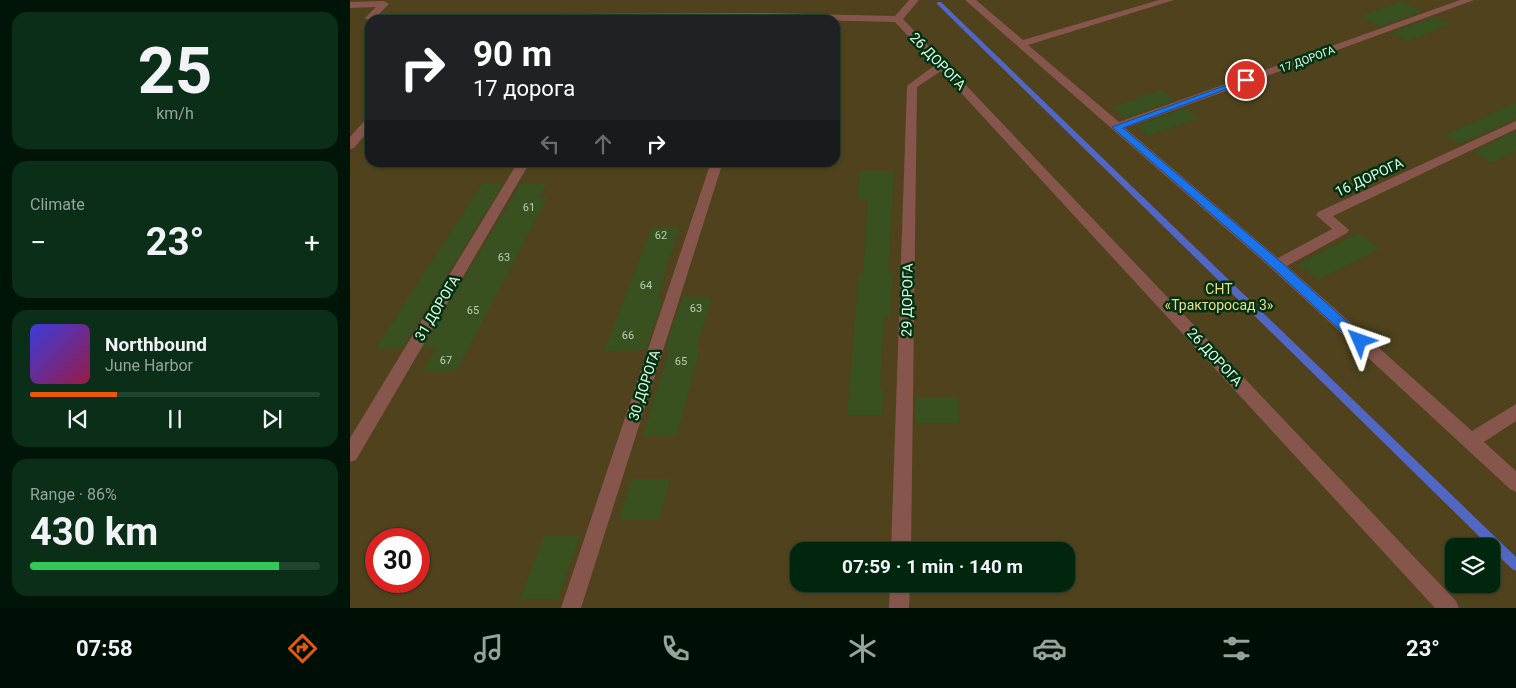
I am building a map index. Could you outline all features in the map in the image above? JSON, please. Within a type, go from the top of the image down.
[{"type":"street","points":[[840,19],[898,19],[914,0]]},
{"type":"street","points":[[970,0],[1277,265],[1516,483]]},
{"type":"street","points":[[1021,44],[1169,0]]},
{"type":"street","name":"17 ДОРОГА","points":[[1116,127],[1469,0]]},
{"type":"street","points":[[350,5],[384,4],[373,15]]},
{"type":"street","name":"26 ДОРОГА","points":[[898,19],[1449,608]]},
{"type":"street","name":"29 ДОРОГА","points":[[901,542],[912,86],[943,65]]},
{"type":"street","name":"16 ДОРОГА","points":[[1277,265],[1342,230],[1323,215],[1516,125]]},
{"type":"street","points":[[350,145],[365,128]]},
{"type":"street","name":"31 ДОРОГА","points":[[350,454],[521,167]]},
{"type":"street","name":"30 ДОРОГА","points":[[571,608],[715,167]]},
{"type":"street","points":[[1470,442],[1516,412]]},
{"type":"street","points":[[899,608],[900,592]]},
{"type":"green space","name":"СНТ «Тракторосад 3»","points":[[350,0],[1516,0],[1516,608],[350,608]]},
{"type":"building","points":[[1402,1],[1423,11],[1380,27],[1360,16]]},
{"type":"building","points":[[1434,17],[1451,24],[1407,41],[1391,32]]},
{"type":"building","points":[[1162,90],[1175,100],[1126,118],[1113,107]]},
{"type":"building","points":[[1516,102],[1516,119],[1460,144],[1445,135]]},
{"type":"building","points":[[1185,108],[1199,118],[1148,136],[1136,126]]},
{"type":"building","points":[[1516,131],[1516,151],[1492,163],[1473,152]]},
{"type":"building","points":[[860,171],[894,171],[888,273],[893,273],[890,318],[884,318],[880,389],[884,389],[882,415],[847,415],[859,273],[863,273],[868,200],[857,200]]},
{"type":"building","points":[[547,183],[540,197],[548,197],[456,372],[422,372],[436,348],[423,348],[520,184]]},
{"type":"building","points":[[482,184],[503,184],[402,348],[375,349]]},
{"type":"building","points":[[652,227],[680,227],[657,298],[663,298],[646,350],[604,351]]},
{"type":"building","points":[[1359,233],[1380,249],[1317,280],[1298,264]]},
{"type":"building","points":[[682,298],[712,298],[696,349],[700,349],[677,436],[643,436],[669,350],[665,350]]},
{"type":"building","points":[[915,397],[958,397],[959,423],[915,423]]},
{"type":"building","points":[[632,479],[670,479],[659,520],[619,520]]},
{"type":"building","points":[[544,536],[580,536],[558,599],[520,599]]},
{"type":"waterway","points":[[939,3],[1516,565]]},
{"type":"route","points":[[1246,80],[1116,127],[1277,265],[1360,341]]}]
